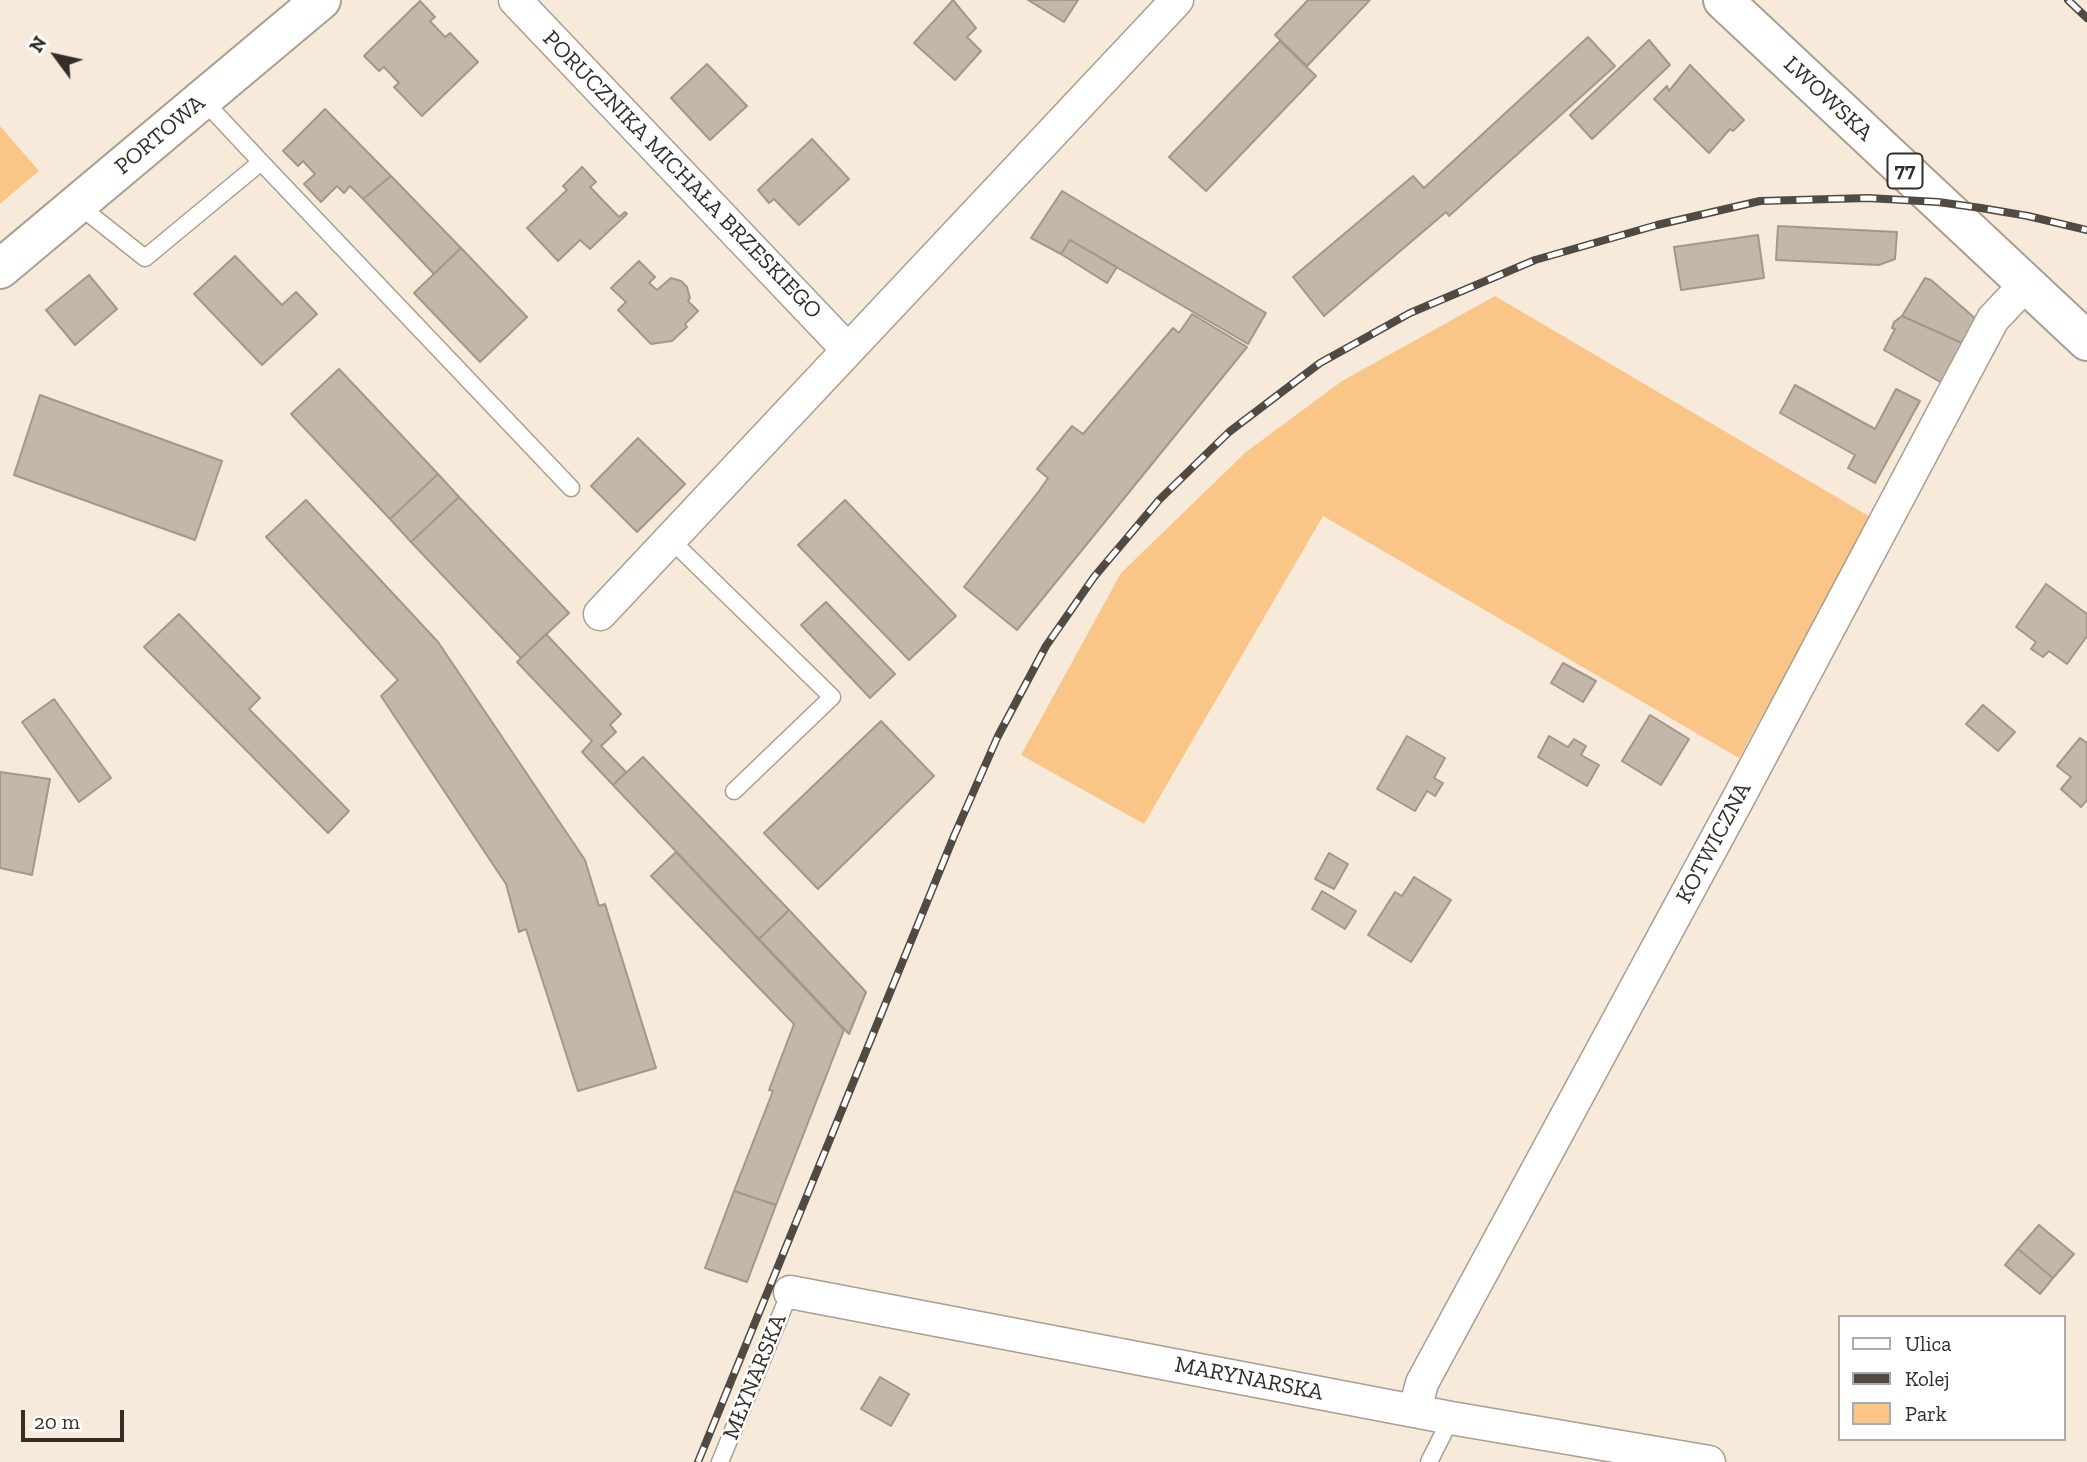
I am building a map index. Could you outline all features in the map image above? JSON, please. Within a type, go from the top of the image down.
[{"type":"main road","name":"PORTOWA","points":[[0,270],[321,0]]},
{"type":"main road","name":"LWOWSKA","points":[[1723,0],[2087,341]]},
{"type":"street","name":"PORUCZNIKA MICHAŁA BRZESKIEGO","points":[[515,0],[848,350]]},
{"type":"street","points":[[600,614],[1177,0]]},
{"type":"street","name":"KOTWICZNA","points":[[1415,1410],[1428,1371],[1993,319],[2026,284]]},
{"type":"street","name":"MARYNARSKA","points":[[790,1292],[1451,1418],[1709,1462]]},
{"type":"lane","points":[[202,99],[570,488]]},
{"type":"lane","points":[[77,204],[145,258],[261,162]]},
{"type":"lane","points":[[670,539],[832,696],[734,792]]},
{"type":"lane","name":"MŁYNARSKA","points":[[720,1462],[790,1292]]},
{"type":"lane","points":[[1429,1462],[1451,1418]]},
{"type":"green space","points":[[0,126],[39,171],[0,204]]},
{"type":"green space","points":[[1495,296],[1872,518],[1739,758],[1323,516],[1144,824],[1021,755],[1121,573],[1246,452],[1342,381]]},
{"type":"building","points":[[953,0],[976,28],[967,37],[981,51],[955,80],[914,43]]},
{"type":"building","points":[[1028,0],[1078,0],[1064,22]]},
{"type":"building","points":[[1308,0],[1370,0],[1307,66],[1275,35]]},
{"type":"building","points":[[420,1],[435,17],[430,21],[445,37],[450,33],[478,62],[422,116],[394,87],[399,83],[384,67],[379,71],[364,56]]},
{"type":"building","points":[[1588,37],[1615,66],[1449,216],[1446,212],[1324,316],[1293,277],[1413,176],[1424,188]]},
{"type":"building","points":[[1649,40],[1670,65],[1592,139],[1570,115]]},
{"type":"building","points":[[1280,41],[1316,76],[1206,191],[1169,157]]},
{"type":"building","points":[[707,64],[747,106],[710,140],[671,98]]},
{"type":"building","points":[[1690,65],[1744,120],[1733,131],[1730,129],[1709,153],[1654,99],[1667,86],[1669,91]]},
{"type":"building","points":[[325,109],[391,176],[363,199],[350,186],[344,193],[337,186],[321,202],[304,184],[315,174],[303,161],[298,166],[283,151]]},
{"type":"building","points":[[812,139],[849,179],[799,225],[774,199],[769,203],[758,190]]},
{"type":"building","points":[[582,167],[596,182],[590,187],[619,217],[625,212],[627,214],[590,249],[580,240],[558,261],[527,228],[567,190],[563,186]]},
{"type":"building","points":[[391,176],[461,248],[434,274],[363,199]]},
{"type":"building","points":[[1062,191],[1266,313],[1248,344],[1070,240],[1061,254],[1031,238]]},
{"type":"building","points":[[1778,226],[1897,232],[1895,259],[1879,265],[1776,260]]},
{"type":"building","points":[[1758,235],[1764,278],[1681,290],[1674,247]]},
{"type":"building","points":[[1070,240],[1117,267],[1107,283],[1061,254]]},
{"type":"building","points":[[461,248],[527,317],[480,362],[414,293]]},
{"type":"building","points":[[235,256],[282,305],[296,292],[317,314],[262,365],[194,294]]},
{"type":"building","points":[[639,261],[655,277],[649,283],[657,290],[671,278],[681,281],[687,287],[690,298],[688,301],[698,311],[685,324],[687,327],[672,341],[651,344],[618,310],[626,302],[611,288]]},
{"type":"building","points":[[89,275],[117,309],[75,345],[46,310]]},
{"type":"building","points":[[1925,278],[1931,280],[1977,320],[1964,344],[1902,316]]},
{"type":"building","points":[[1192,314],[1247,347],[1017,630],[964,587],[1048,478],[1037,469],[1072,426],[1083,434],[1173,328],[1179,333]]},
{"type":"building","points":[[1902,316],[1964,344],[1942,383],[1884,350],[1895,329],[1892,328],[1894,322]]},
{"type":"building","points":[[339,369],[438,474],[390,519],[291,414]]},
{"type":"building","points":[[1795,385],[1875,429],[1896,389],[1920,401],[1875,483],[1848,468],[1855,455],[1780,413]]},
{"type":"building","points":[[40,395],[222,461],[195,540],[14,475]]},
{"type":"building","points":[[638,438],[685,484],[637,532],[591,486]]},
{"type":"building","points":[[438,474],[459,497],[411,542],[390,519]]},
{"type":"building","points":[[459,497],[569,613],[521,658],[411,542]]},
{"type":"building","points":[[306,500],[438,642],[585,860],[599,906],[605,904],[656,1068],[578,1091],[526,929],[519,932],[506,884],[381,696],[398,680],[266,537]]},
{"type":"building","points":[[845,500],[956,616],[909,660],[798,545]]},
{"type":"building","points":[[2046,584],[2087,614],[2087,636],[2067,664],[2049,651],[2043,657],[2031,649],[2036,642],[2016,627]]},
{"type":"building","points":[[826,602],[895,674],[870,698],[801,625]]},
{"type":"building","points":[[179,614],[260,698],[249,709],[349,811],[328,833],[144,647]]},
{"type":"building","points":[[546,634],[621,714],[610,725],[616,732],[601,746],[626,772],[613,785],[582,752],[592,741],[517,662]]},
{"type":"building","points":[[1563,663],[1596,681],[1583,702],[1551,683]]},
{"type":"building","points":[[54,699],[111,778],[79,802],[22,722]]},
{"type":"building","points":[[1983,705],[2015,732],[1998,751],[1966,724]]},
{"type":"building","points":[[1650,715],[1689,739],[1661,785],[1622,761]]},
{"type":"building","points":[[881,721],[934,776],[818,889],[764,833]]},
{"type":"building","points":[[1407,736],[1445,758],[1434,778],[1443,783],[1435,796],[1427,791],[1415,811],[1377,789]]},
{"type":"building","points":[[1549,736],[1568,747],[1574,739],[1586,746],[1581,755],[1599,765],[1587,786],[1538,757]]},
{"type":"building","points":[[2080,738],[2087,743],[2087,800],[2081,807],[2061,789],[2071,777],[2057,766]]},
{"type":"building","points":[[643,757],[789,910],[759,939],[613,785]]},
{"type":"building","points":[[0,772],[50,779],[32,875],[0,868]]},
{"type":"building","points":[[676,852],[844,1030],[776,1205],[734,1191],[773,1091],[769,1090],[794,1024],[651,876]]},
{"type":"building","points":[[1329,853],[1348,864],[1334,889],[1315,879]]},
{"type":"building","points":[[1414,877],[1451,900],[1411,962],[1368,935],[1395,892],[1402,896]]},
{"type":"building","points":[[1322,891],[1356,911],[1345,929],[1312,909]]},
{"type":"building","points":[[789,910],[866,992],[849,1034],[759,939]]},
{"type":"building","points":[[734,1191],[776,1205],[747,1282],[705,1268]]},
{"type":"building","points":[[2039,1225],[2074,1254],[2053,1278],[2018,1249]]},
{"type":"building","points":[[2018,1249],[2053,1278],[2040,1294],[2005,1265]]},
{"type":"building","points":[[880,1377],[909,1394],[891,1426],[861,1409]]},
{"type":"railway","points":[[2068,0],[2087,18]]},
{"type":"railway","points":[[698,1462],[954,836],[998,736],[1046,646],[1094,577],[1159,500],[1229,432],[1320,363],[1410,313],[1535,260],[1657,225],[1760,201],[1868,198],[1938,202],[1981,208],[2087,230]]}]
